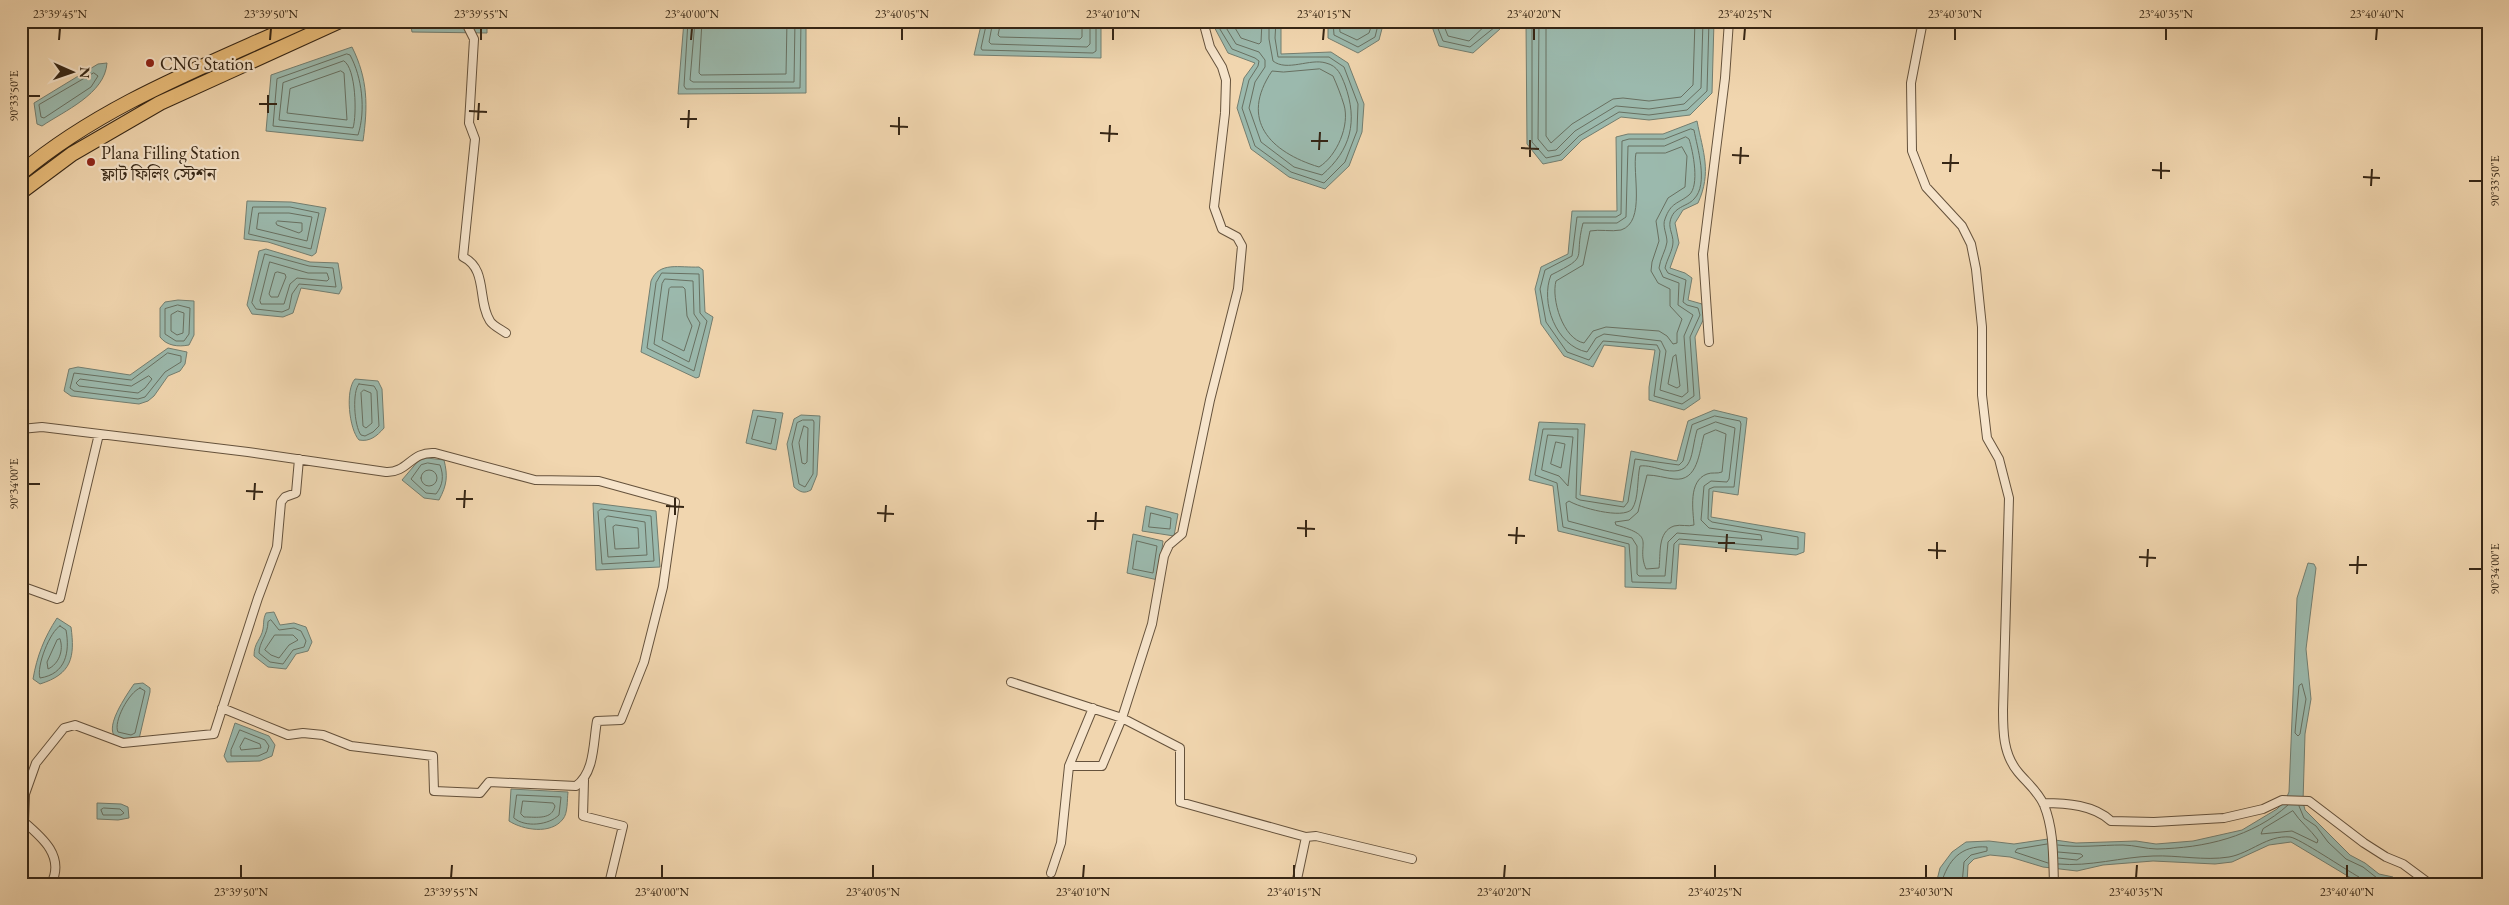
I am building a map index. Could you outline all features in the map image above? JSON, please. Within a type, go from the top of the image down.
[{"type":"highway","points":[[21,173],[43,155],[138,97],[304,21]]},
{"type":"highway","points":[[21,192],[72,154],[160,103],[340,21]]},
{"type":"street","points":[[465,21],[474,40],[469,123],[474,139],[464,257],[470,260],[479,274],[484,304],[490,322],[506,333]]},
{"type":"street","points":[[1069,766],[1102,766],[1122,718],[1152,624],[1164,556],[1169,545],[1182,534],[1210,400],[1238,289],[1242,246],[1237,237],[1222,229],[1214,207],[1225,113],[1226,80],[1222,67],[1210,47],[1203,21]]},
{"type":"street","points":[[1709,342],[1703,254],[1725,78],[1729,21]]},
{"type":"street","points":[[1923,21],[1911,83],[1912,151],[1926,186],[1967,233],[1976,269],[1982,327],[1982,395],[1987,438],[1998,459],[2009,498],[2003,710],[2004,738],[2014,766],[2043,803],[2053,838],[2054,884]]},
{"type":"street","points":[[21,429],[42,427],[395,472],[424,452],[435,453],[535,480],[599,481],[675,502],[664,587],[644,662],[622,720],[597,721],[589,771],[584,780],[576,786],[489,782],[480,793],[434,791],[433,756],[351,746],[324,735],[303,733],[288,736],[222,708]]},
{"type":"street","points":[[21,586],[57,599],[60,598],[99,434]]},
{"type":"street","points":[[51,884],[54,876],[54,862],[49,844],[24,822],[25,794],[36,763],[64,728],[75,725],[123,743],[214,734],[277,547],[281,502],[285,497],[296,493],[299,459]]},
{"type":"street","points":[[1011,682],[1122,718],[1180,748],[1180,802],[1306,838],[1316,836],[1412,858]]},
{"type":"street","points":[[1051,873],[1061,842],[1069,766],[1093,708]]},
{"type":"street","points":[[584,780],[582,816],[622,826],[609,884]]},
{"type":"street","points":[[2043,803],[2085,807],[2106,815],[2111,821],[2154,822],[2224,818],[2263,809],[2282,800],[2309,801],[2364,843],[2386,857],[2403,864],[2430,884]]},
{"type":"street","points":[[1296,884],[1306,838]]},
{"type":"water","points":[[410,21],[487,21],[487,33],[412,32]]},
{"type":"water","points":[[684,21],[806,21],[806,93],[678,94]]},
{"type":"water","points":[[982,21],[1101,21],[1101,58],[974,55]]},
{"type":"water","points":[[1211,21],[1281,21],[1281,54],[1331,52],[1348,63],[1364,104],[1362,132],[1349,166],[1325,189],[1289,177],[1251,149],[1237,108],[1244,78],[1255,63],[1228,53]]},
{"type":"water","points":[[1328,21],[1384,21],[1379,40],[1358,53],[1328,38]]},
{"type":"water","points":[[1430,21],[1502,21],[1500,29],[1473,53],[1439,46]]},
{"type":"water","points":[[1529,21],[1714,21],[1712,93],[1690,115],[1649,120],[1621,117],[1582,140],[1562,160],[1543,164],[1527,144],[1526,24]]},
{"type":"water","points":[[352,47],[364,82],[366,116],[363,141],[266,131],[271,75]]},
{"type":"water","points":[[107,63],[105,74],[91,93],[72,108],[42,126],[37,124],[34,103],[98,64]]},
{"type":"water","points":[[1697,121],[1704,152],[1705,181],[1698,203],[1683,210],[1675,223],[1679,243],[1670,268],[1685,273],[1692,278],[1688,300],[1702,304],[1705,316],[1695,337],[1700,399],[1684,410],[1649,400],[1649,387],[1655,350],[1604,345],[1593,367],[1564,356],[1541,324],[1535,289],[1541,267],[1568,254],[1572,211],[1617,211],[1616,137],[1628,134],[1663,134]]},
{"type":"water","points":[[247,201],[291,202],[326,208],[316,253],[312,256],[268,242],[244,239]]},
{"type":"water","points":[[266,249],[310,262],[338,263],[342,288],[339,294],[301,288],[293,313],[283,317],[252,314],[247,305],[259,251]]},
{"type":"water","points":[[699,267],[703,270],[705,312],[713,317],[699,377],[696,378],[641,352],[651,281],[655,275],[665,268]]},
{"type":"water","points":[[178,300],[194,301],[194,335],[189,345],[173,345],[160,337],[160,308],[165,302]]},
{"type":"water","points":[[168,348],[187,352],[185,364],[180,371],[168,376],[154,396],[148,401],[139,404],[71,396],[64,391],[69,369],[78,367],[130,375]]},
{"type":"water","points":[[355,379],[378,381],[382,389],[384,428],[376,436],[367,440],[359,440],[351,419],[349,400],[352,384]]},
{"type":"water","points":[[753,410],[783,413],[776,450],[746,443]]},
{"type":"water","points":[[1714,410],[1747,418],[1738,495],[1713,491],[1711,517],[1805,533],[1804,552],[1796,555],[1679,544],[1676,589],[1625,587],[1625,547],[1558,531],[1553,486],[1529,480],[1539,422],[1585,424],[1580,495],[1623,502],[1631,451],[1677,461],[1688,421]]},
{"type":"water","points":[[801,415],[820,416],[817,475],[811,490],[804,492],[794,487],[787,444],[794,419]]},
{"type":"water","points":[[427,458],[444,460],[446,480],[439,500],[424,498],[402,480],[419,460]]},
{"type":"water","points":[[593,503],[656,511],[660,567],[596,570]]},
{"type":"water","points":[[1146,506],[1178,514],[1174,536],[1142,531]]},
{"type":"water","points":[[1133,534],[1163,541],[1158,580],[1127,573]]},
{"type":"water","points":[[2308,563],[2314,564],[2316,568],[2306,649],[2311,699],[2305,734],[2303,802],[2305,810],[2350,855],[2365,863],[2379,874],[2393,877],[2399,884],[2361,884],[2291,842],[2269,845],[2232,862],[2215,864],[2153,861],[2103,865],[2077,871],[2043,867],[2010,857],[1990,855],[1974,859],[1968,865],[1967,884],[1936,884],[1940,868],[1952,852],[1966,842],[1989,841],[2014,844],[2048,839],[2076,843],[2136,841],[2156,844],[2193,841],[2242,830],[2277,809],[2285,801],[2289,792],[2297,598]]},
{"type":"water","points":[[274,612],[280,625],[294,623],[306,627],[312,642],[308,651],[296,654],[286,669],[268,667],[254,656],[255,647],[262,633],[266,613]]},
{"type":"water","points":[[57,618],[71,627],[71,656],[69,663],[59,675],[40,684],[33,679],[37,663],[48,633]]},
{"type":"water","points":[[143,683],[150,688],[150,692],[139,739],[124,740],[116,737],[112,731],[113,722],[122,702],[134,684]]},
{"type":"water","points":[[235,723],[269,736],[275,745],[272,756],[260,761],[227,762],[224,756]]},
{"type":"water","points":[[511,789],[568,792],[565,816],[558,824],[544,829],[529,829],[509,821]]},
{"type":"water","points":[[97,803],[121,804],[128,807],[129,818],[118,820],[97,819]]},
{"type":"place","name":"CNG Station","points":[[150,63]]},
{"type":"place","name":"Plana Filling Station ফ্লাট ফিলিং স্টেশন","points":[[91,162]]}]
